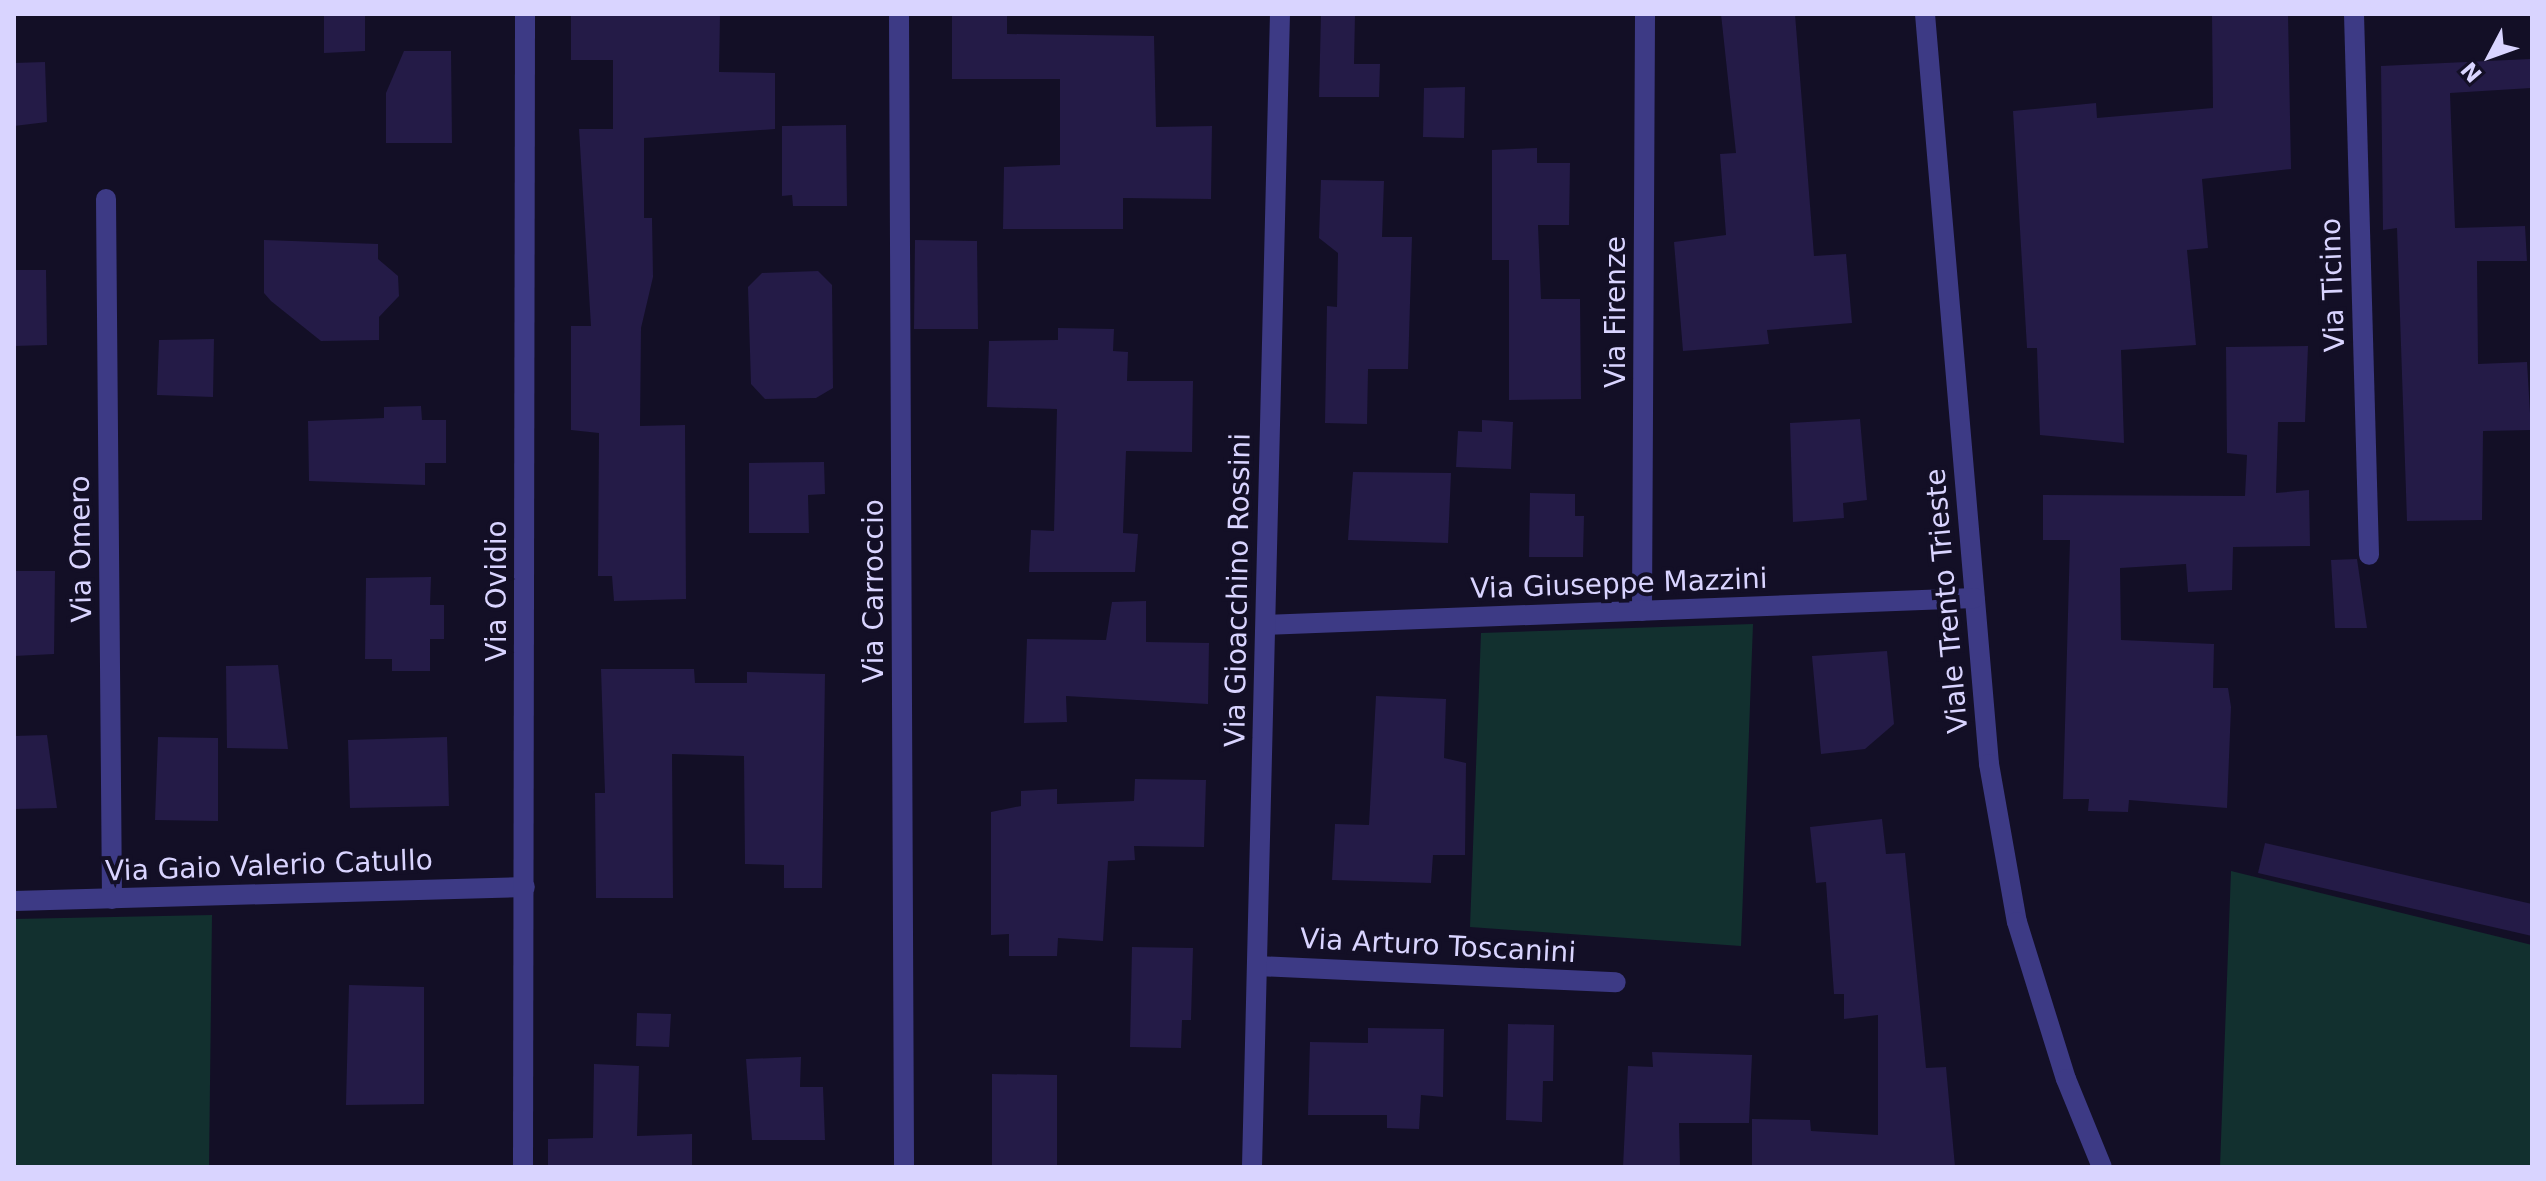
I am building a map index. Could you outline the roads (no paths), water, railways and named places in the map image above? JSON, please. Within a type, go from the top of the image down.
[{"type":"street","name":"Via Ovidio","points":[[523,1167],[525,14]]},
{"type":"street","name":"Via Carroccio","points":[[899,14],[904,1167]]},
{"type":"street","name":"Via Gioacchino Rossini","points":[[1252,1167],[1280,14]]},
{"type":"street","name":"Via Firenze","points":[[1642,611],[1645,14]]},
{"type":"street","name":"Viale Trento Trieste","points":[[1925,14],[1989,764],[2017,922],[2066,1079],[2102,1167]]},
{"type":"street","name":"Via Ticino","points":[[2354,14],[2369,555]]},
{"type":"street","name":"Via Omero","points":[[106,199],[112,899]]},
{"type":"street","name":"Via Giuseppe Mazzini","points":[[1266,625],[1974,598]]},
{"type":"street","name":"Via Gaio Valerio Catullo","points":[[14,901],[525,887]]},
{"type":"street","name":"Via Arturo Toscanini","points":[[1257,966],[1616,982]]}]
